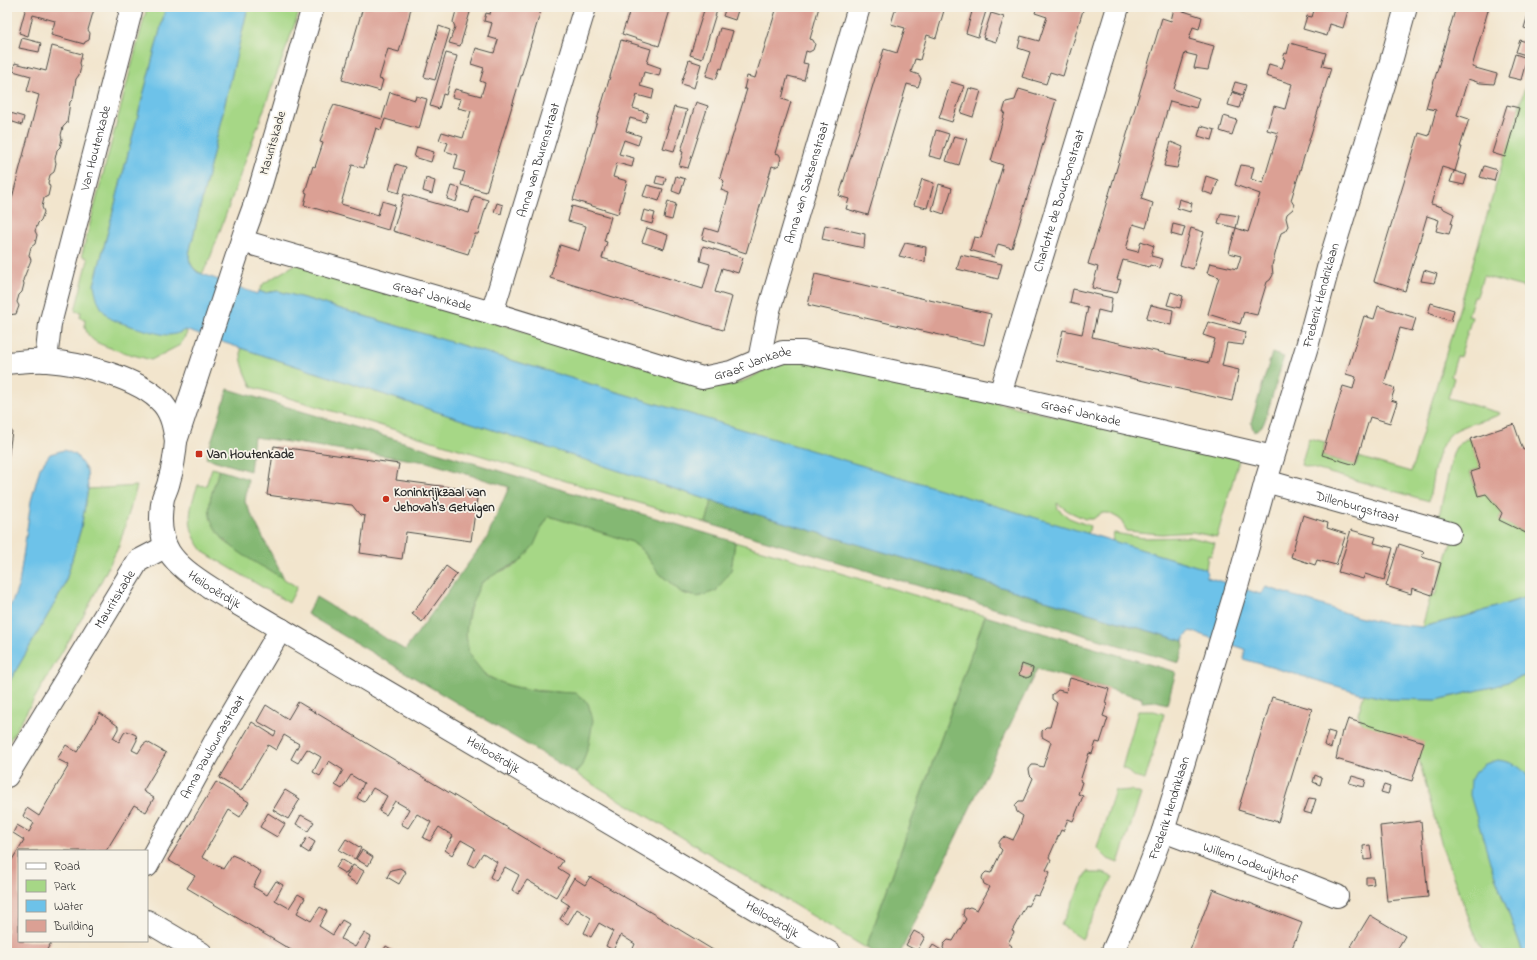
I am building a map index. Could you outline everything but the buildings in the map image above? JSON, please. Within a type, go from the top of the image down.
[{"type":"street","name":"Van Houtenkade","points":[[46,360],[50,324],[132,7]]},
{"type":"street","name":"Mauritskade","points":[[176,441],[229,278],[256,201],[313,7]]},
{"type":"street","name":"Anna van Burenstraat","points":[[492,313],[585,7]]},
{"type":"street","name":"Anna van Saksenstraat","points":[[759,360],[769,310],[859,7]]},
{"type":"street","name":"Charlotte de Bourbonstraat","points":[[1000,394],[1118,7]]},
{"type":"street","name":"Frederik Hendriklaan","points":[[1112,953],[1142,886],[1163,831],[1216,658],[1273,457],[1308,343],[1331,257],[1390,65],[1406,7]]},
{"type":"street","name":"Graaf Jankade","points":[[242,241],[492,313],[702,378],[731,372],[783,352],[803,352],[1000,394],[1273,457]]},
{"type":"street","points":[[7,363],[46,360],[71,363],[95,369],[139,386],[163,404],[172,418],[176,441],[173,463],[169,483],[164,497],[162,512],[162,530],[165,547]]},
{"type":"street","name":"Dillenburgstraat","points":[[1266,481],[1450,533]]},
{"type":"street","name":"Mauritskade","points":[[7,776],[138,561],[165,547]]},
{"type":"street","name":"Heilooërdijk","points":[[165,547],[175,561],[186,572],[210,588],[830,953]]},
{"type":"street","name":"Anna Paulownastraat","points":[[148,864],[218,736],[281,629]]},
{"type":"street","name":"Willem Lodewijkhof","points":[[1163,831],[1337,896]]},
{"type":"street","points":[[148,922],[201,953]]},
{"type":"green space","points":[[147,7],[166,7],[94,285],[185,330],[187,333],[180,345],[151,360],[96,342],[87,332],[85,327],[85,319],[80,318],[81,312],[75,311],[88,260],[82,254]]},
{"type":"green space","points":[[248,7],[301,7],[209,261],[202,274],[192,266],[189,254]]},
{"type":"green space","points":[[1529,73],[1530,289],[1483,276],[1477,296],[1474,296],[1468,316],[1472,317],[1460,357],[1457,356],[1451,376],[1454,378],[1448,398],[1500,413],[1499,415],[1463,427],[1450,434],[1444,442],[1436,461],[1429,501],[1301,465],[1309,438],[1325,442],[1322,456],[1356,465],[1358,457],[1411,472]]},
{"type":"green space","points":[[296,264],[709,386],[731,385],[772,367],[787,363],[822,362],[1239,459],[1217,537],[1192,532],[1162,534],[1127,531],[1120,519],[1109,513],[1101,513],[1093,519],[1085,519],[1068,511],[1057,503],[1058,509],[1069,518],[1090,526],[1088,534],[311,300],[278,291],[264,293],[259,291],[264,283]]},
{"type":"green space","points":[[241,348],[712,501],[706,523],[252,387],[242,364]]},
{"type":"green space","points":[[1272,353],[1284,357],[1263,425],[1254,432],[1251,423]]},
{"type":"green space","points":[[228,389],[735,542],[731,570],[716,591],[698,597],[682,593],[659,573],[643,551],[632,542],[549,516],[534,545],[520,562],[502,570],[481,583],[469,610],[466,634],[469,655],[486,676],[510,686],[537,691],[576,693],[588,703],[593,720],[589,744],[582,765],[575,773],[307,614],[316,597],[405,650],[487,538],[509,487],[427,462],[254,437],[250,471],[206,458]]},
{"type":"green space","points":[[1466,439],[1470,439],[1480,468],[1470,472],[1478,496],[1485,494],[1502,513],[1499,519],[1530,536],[1530,596],[1474,614],[1422,627],[1431,595],[1435,595],[1456,526],[1438,520],[1453,453],[1456,447]]},
{"type":"green space","points":[[212,468],[219,470],[210,501],[215,527],[225,542],[297,587],[289,603],[205,553],[199,545],[191,528],[190,520],[192,503],[198,485],[206,486]]},
{"type":"green space","points":[[219,470],[248,479],[245,502],[284,579],[252,561],[230,545],[214,526],[209,510],[212,493]]},
{"type":"green space","points":[[137,486],[119,546],[85,613],[7,745],[7,686],[64,587],[81,528],[88,489]]},
{"type":"green space","points":[[712,501],[1183,641],[1184,647],[1179,663],[706,523]]},
{"type":"green space","points":[[549,516],[632,542],[643,551],[659,573],[682,593],[698,597],[731,570],[735,542],[985,616],[866,948],[575,773],[582,765],[559,692],[525,689],[508,685],[493,679],[481,670],[471,659],[467,643],[467,624],[472,604],[478,589],[488,577],[520,562]]},
{"type":"green space","points":[[1114,533],[1143,538],[1190,537],[1215,543],[1211,556],[1208,555],[1206,569],[1112,541]]},
{"type":"green space","points":[[985,616],[1176,672],[1167,704],[1156,701],[1142,702],[1142,698],[1037,669],[900,953],[875,953],[866,948]]},
{"type":"green space","points":[[1530,674],[1530,782],[1529,778],[1490,862],[1523,953],[1484,953],[1476,937],[1443,850],[1416,748],[1362,724],[1358,714],[1364,694],[1389,699],[1437,700],[1496,686]]},
{"type":"green space","points":[[1138,711],[1154,711],[1164,714],[1145,780],[1134,777],[1122,768]]},
{"type":"green space","points":[[1115,790],[1131,790],[1141,794],[1118,863],[1108,859],[1097,848]]},
{"type":"green space","points":[[1088,871],[1091,873],[1103,873],[1113,877],[1082,939],[1061,925]]},
{"type":"water","points":[[166,7],[248,7],[189,254],[191,264],[197,272],[257,294],[259,291],[264,293],[278,291],[311,300],[1206,569],[1207,577],[1260,594],[1266,587],[1358,617],[1384,623],[1422,627],[1474,614],[1530,596],[1530,674],[1496,686],[1437,700],[1389,699],[1364,694],[1243,659],[1245,649],[1190,631],[1183,641],[712,501],[185,330],[177,334],[167,335],[113,320],[101,307],[97,299],[94,285]]},
{"type":"water","points":[[64,450],[76,455],[87,471],[88,489],[81,528],[64,587],[7,686],[7,610],[12,603],[19,584],[31,501],[40,468],[50,454]]},
{"type":"water","points":[[1498,760],[1517,766],[1525,773],[1530,782],[1530,953],[1523,953],[1490,862],[1470,795],[1471,779],[1475,772],[1485,764]]},
{"type":"place","name":"Van Houtenkade","points":[[199,454]]},
{"type":"place","name":"Koninkrijkzaal van Jehovah's Getuigen","points":[[386,499]]}]
